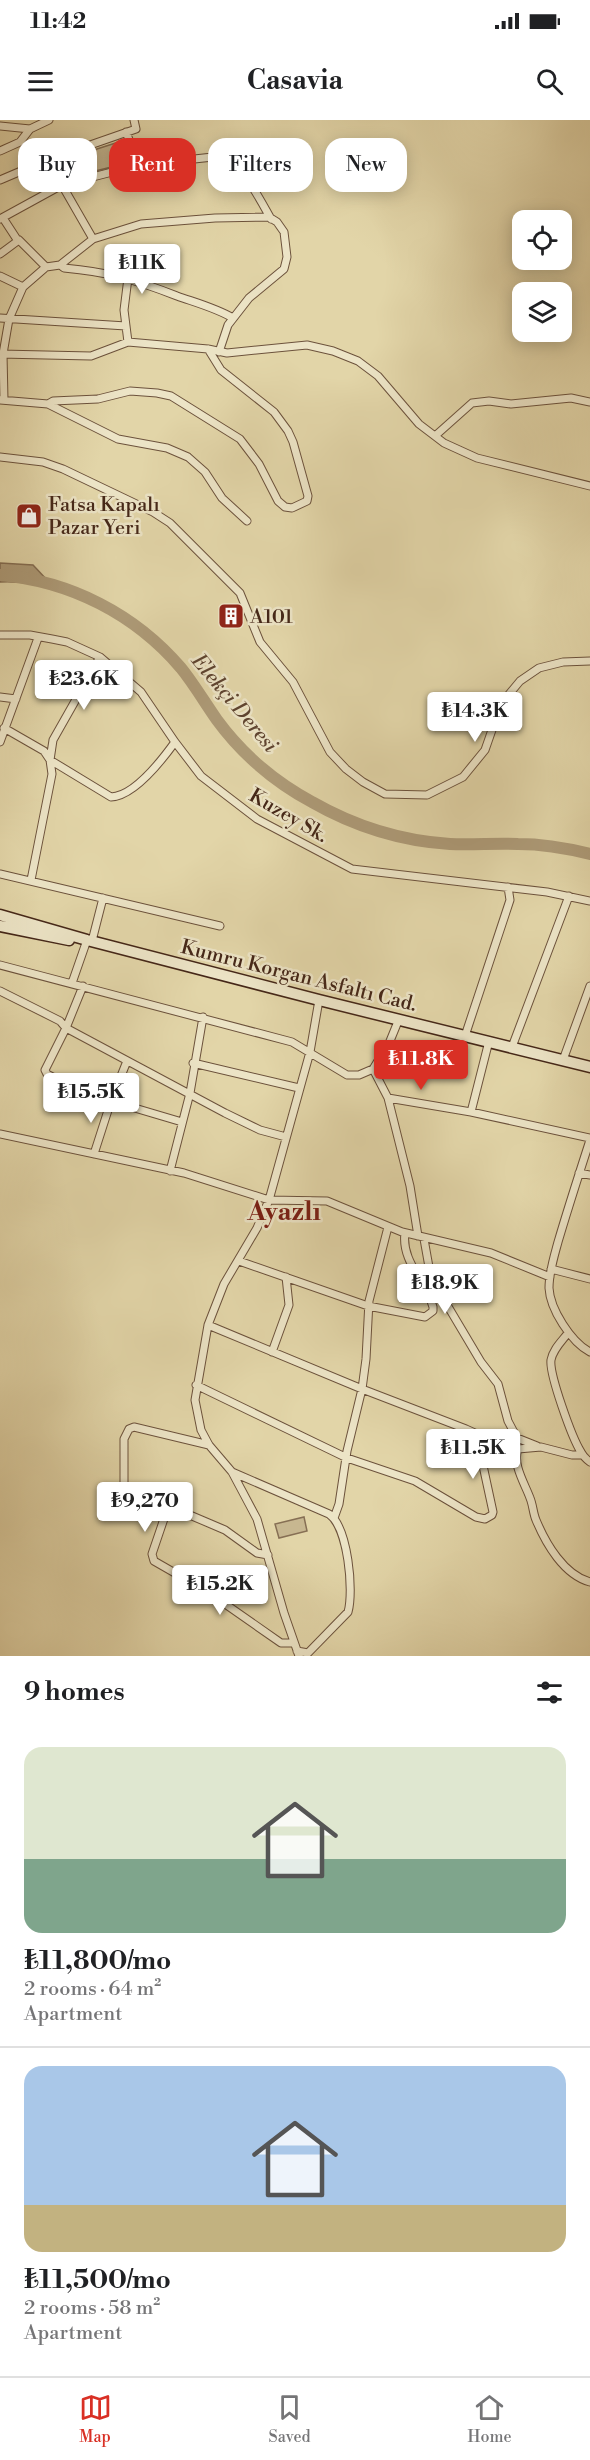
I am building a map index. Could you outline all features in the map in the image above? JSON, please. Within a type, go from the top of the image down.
[{"type":"main road","name":"Kumru Korgan Asfaltı Cad.","points":[[0,915],[319,1000],[590,1067]]},
{"type":"main road","points":[[0,926],[47,937],[75,941],[90,940]]},
{"type":"street","points":[[0,151],[20,142],[38,122],[49,120]]},
{"type":"street","points":[[0,180],[47,160],[136,129],[134,120]]},
{"type":"street","points":[[0,126],[30,129]]},
{"type":"street","points":[[126,132],[128,138]]},
{"type":"street","points":[[196,159],[222,156],[230,160],[257,195],[271,219],[284,232],[287,243],[284,269],[249,298],[233,318],[228,325],[219,352]]},
{"type":"street","points":[[45,267],[18,241],[2,219],[48,192]]},
{"type":"street","points":[[67,192],[93,239]]},
{"type":"street","points":[[60,266],[93,239],[141,224],[261,215],[271,219]]},
{"type":"street","points":[[0,254],[18,241]]},
{"type":"street","points":[[233,318],[218,309],[128,278],[105,272],[60,266],[45,267],[23,286],[9,319],[2,354],[2,400],[48,404],[118,439],[167,448],[188,457],[205,472],[222,498],[247,521]]},
{"type":"street","points":[[0,276],[23,286]]},
{"type":"street","points":[[128,278],[125,295],[128,342]]},
{"type":"street","points":[[0,318],[126,326]]},
{"type":"street","points":[[2,354],[91,356],[128,342],[219,352],[307,345],[333,351],[358,361],[378,376],[419,424],[444,443],[477,458],[590,486]]},
{"type":"street","points":[[48,404],[52,401],[98,399],[130,391],[171,396],[240,439],[259,464],[278,501],[285,507],[307,501],[308,496],[288,431],[274,412],[221,370],[208,349]]},
{"type":"street","points":[[435,436],[450,420],[472,403],[489,401],[511,404],[572,398],[590,402]]},
{"type":"street","points":[[0,457],[43,462],[63,469],[153,512],[170,523],[240,594],[260,642],[293,682],[330,752],[346,769],[363,782],[385,794],[427,795],[463,777],[485,750],[501,704],[520,681],[539,668],[563,662],[590,661]]},
{"type":"street","name":"Kuzey Sk.","points":[[0,635],[30,635],[67,642],[100,657],[141,692],[201,776],[257,819],[352,869],[508,887],[590,901]]},
{"type":"street","points":[[0,742],[38,638]]},
{"type":"street","points":[[31,880],[52,774],[50,760],[53,740],[100,657]]},
{"type":"street","points":[[0,697],[16,699]]},
{"type":"street","points":[[4,728],[44,751],[50,760],[111,797],[121,797],[158,765],[175,742]]},
{"type":"street","points":[[0,874],[220,926]]},
{"type":"street","points":[[465,1036],[510,900],[508,887]]},
{"type":"street","points":[[512,1047],[569,896]]},
{"type":"street","points":[[72,983],[90,940],[103,898]]},
{"type":"street","points":[[0,965],[292,1042],[347,1075],[359,1075],[373,1069],[390,1041],[399,1019]]},
{"type":"street","points":[[83,986],[66,1028],[45,1070],[47,1074],[73,1088],[182,1122]]},
{"type":"street","points":[[563,1060],[590,987]]},
{"type":"street","points":[[0,991],[60,1021],[66,1028],[127,1061],[260,1130],[286,1137]]},
{"type":"street","points":[[232,1472],[334,1518],[345,1542],[350,1605],[345,1617],[308,1654],[298,1654],[293,1643],[257,1519],[232,1472],[209,1445],[201,1430],[196,1416],[196,1385],[208,1325],[225,1284],[269,1200],[310,1052],[319,1000]]},
{"type":"street","points":[[170,1171],[190,1093],[193,1063],[203,1017]]},
{"type":"street","points":[[471,1112],[489,1041]]},
{"type":"street","points":[[94,1154],[127,1061]]},
{"type":"street","points":[[193,1063],[299,1088]]},
{"type":"street","points":[[373,1069],[388,1098],[429,1267],[440,1293],[481,1362],[498,1384],[508,1421],[517,1438],[541,1447],[572,1455],[582,1455]]},
{"type":"street","points":[[388,1098],[471,1112],[590,1139],[550,1273],[551,1300],[568,1332],[590,1352]]},
{"type":"street","points":[[0,1134],[170,1171],[269,1200],[327,1202],[421,1238],[491,1253],[550,1273],[590,1279]]},
{"type":"street","points":[[579,1173],[590,1176]]},
{"type":"street","points":[[334,1518],[339,1504],[347,1451],[362,1389],[366,1359],[368,1306],[388,1227]]},
{"type":"street","points":[[239,1261],[368,1306],[424,1317],[433,1311],[431,1301],[411,1264],[404,1240],[405,1233]]},
{"type":"street","points":[[272,1352],[290,1305],[285,1277]]},
{"type":"street","points":[[196,1385],[347,1458],[415,1481],[476,1517],[485,1519],[494,1512],[477,1434],[208,1325]]},
{"type":"street","points":[[568,1332],[554,1350],[551,1365],[553,1379],[582,1455],[590,1462]]},
{"type":"street","points":[[209,1445],[134,1427],[126,1432],[124,1488],[138,1497],[225,1530],[257,1553],[268,1556]]},
{"type":"street","points":[[479,1447],[498,1446],[518,1449],[541,1447]]},
{"type":"street","points":[[518,1449],[516,1454],[518,1467],[536,1520],[551,1548],[570,1571],[590,1582]]},
{"type":"street","points":[[168,1507],[152,1554],[154,1561],[208,1592],[281,1643],[293,1643]]},
{"type":"shaded area","points":[[109,145],[109,168],[97,171],[97,149]]},
{"type":"shaded area","points":[[0,563],[33,565],[47,580],[35,583],[0,582]]},
{"type":"shaded area","points":[[304,1517],[307,1531],[279,1538],[275,1524]]},
{"type":"waterway","name":"Elekçi Deresi","points":[[0,575],[51,584],[76,593],[122,616],[163,649],[181,668],[217,720],[248,756],[285,786],[328,811],[361,825],[414,840],[450,844],[536,845],[590,854]]},
{"type":"place","name":"Fatsa Kapalı Pazar Yeri","points":[[29,516]]},
{"type":"place","name":"A101","points":[[231,616]]},
{"type":"district","name":"Ayazlı","points":[[284,1211]]}]
